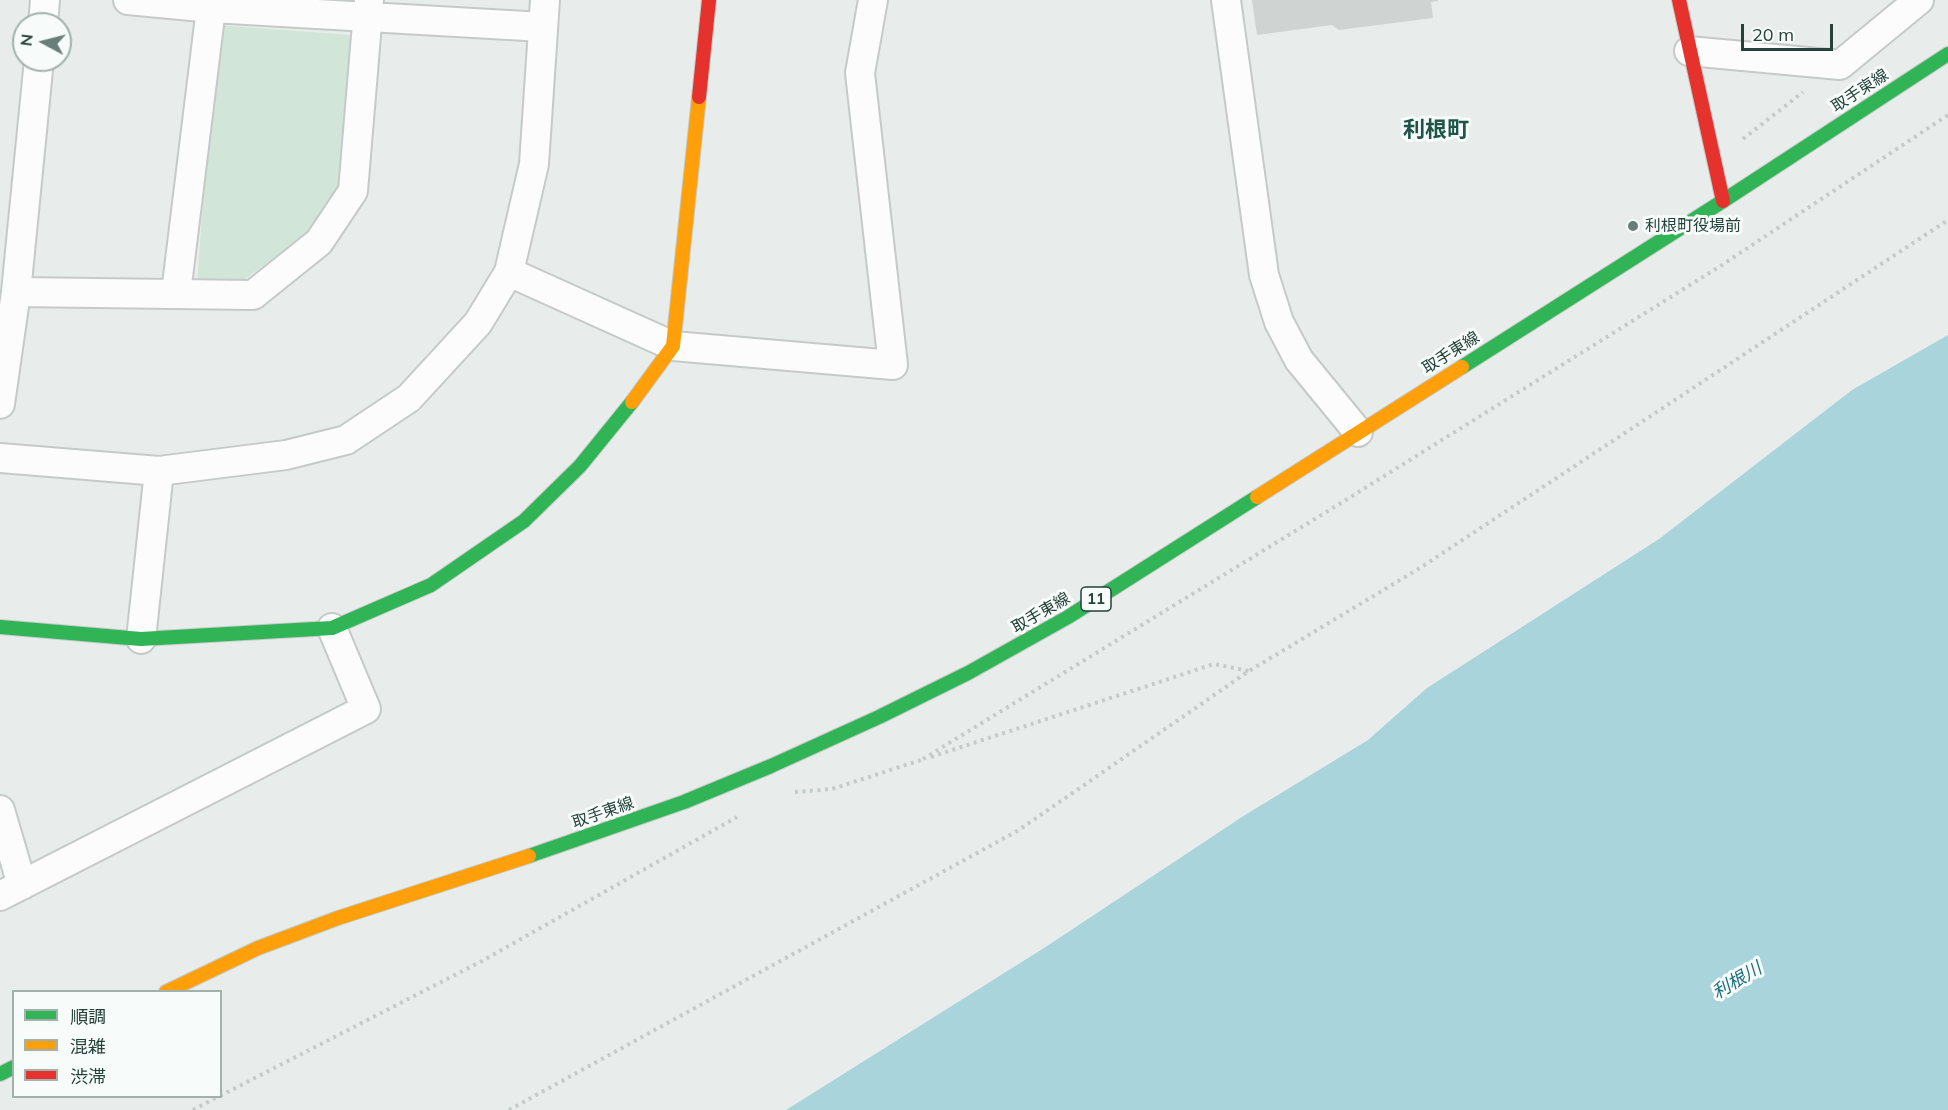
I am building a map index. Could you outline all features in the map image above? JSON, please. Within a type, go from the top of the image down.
[{"type":"main road","points":[[0,627],[141,639],[332,628],[431,585],[524,520],[580,466],[674,346],[708,0]]},
{"type":"main road","points":[[1679,0],[1723,201]]},
{"type":"main road","name":"取手東線","points":[[170,990],[258,948],[338,918],[684,802],[879,717],[968,673],[1068,617],[1723,201],[1948,54]]},
{"type":"street","points":[[0,458],[159,471],[286,455],[346,440],[409,398],[478,323],[509,272],[534,164],[544,13],[128,0]]},
{"type":"street","points":[[509,272],[674,346],[893,365],[860,74],[873,0]]},
{"type":"street","points":[[1226,0],[1264,275],[1279,322],[1299,360],[1358,432]]},
{"type":"street","points":[[1689,51],[1840,65],[1918,0]]},
{"type":"street","points":[[176,293],[212,4]]},
{"type":"street","points":[[16,292],[253,295],[318,242],[353,191],[368,8]]},
{"type":"street","points":[[0,404],[16,292],[38,72]]},
{"type":"street","points":[[141,639],[159,471]]},
{"type":"street","points":[[0,810],[11,890],[366,709],[332,628]]},
{"type":"path","points":[[1716,173],[1747,134],[1840,65]]},
{"type":"path","points":[[923,759],[1351,497],[1722,265],[1948,115]]},
{"type":"path","points":[[509,1110],[1019,830],[1250,671],[1420,568],[1948,220]]},
{"type":"path","points":[[832,789],[1214,664],[1250,671]]},
{"type":"path","points":[[222,1095],[482,961],[742,815]]},
{"type":"path","points":[[193,1110],[216,1098]]},
{"type":"green space","points":[[217,25],[352,35],[337,191],[307,235],[242,281],[197,280]]},
{"type":"water","name":"利根川","points":[[1948,335],[1948,1110],[786,1110],[1044,948],[1245,815],[1368,740],[1427,688],[1659,539],[1852,390]]},
{"type":"building","points":[[1252,0],[1438,1],[1431,2],[1433,18],[1339,30],[1332,25],[1257,35]]},
{"type":"traffic: fast","points":[[1462,367],[1948,54]]},
{"type":"traffic: fast","points":[[0,627],[141,639],[332,628],[431,585],[524,521],[580,466],[632,402]]},
{"type":"traffic: fast","points":[[529,856],[684,802],[879,717],[968,673],[1068,617],[1257,497]]},
{"type":"traffic: fast","points":[[0,1074],[12,1068]]},
{"type":"traffic: slow","points":[[632,402],[673,346],[699,97]]},
{"type":"traffic: slow","points":[[1257,497],[1462,367]]},
{"type":"traffic: slow","points":[[170,990],[258,948],[338,918],[529,856]]},
{"type":"traffic: jam","points":[[699,97],[709,0]]},
{"type":"traffic: jam","points":[[1679,0],[1723,201]]},
{"type":"place","name":"利根町役場前","points":[[1633,226]]},
{"type":"district","name":"利根町","points":[[1436,130]]}]
